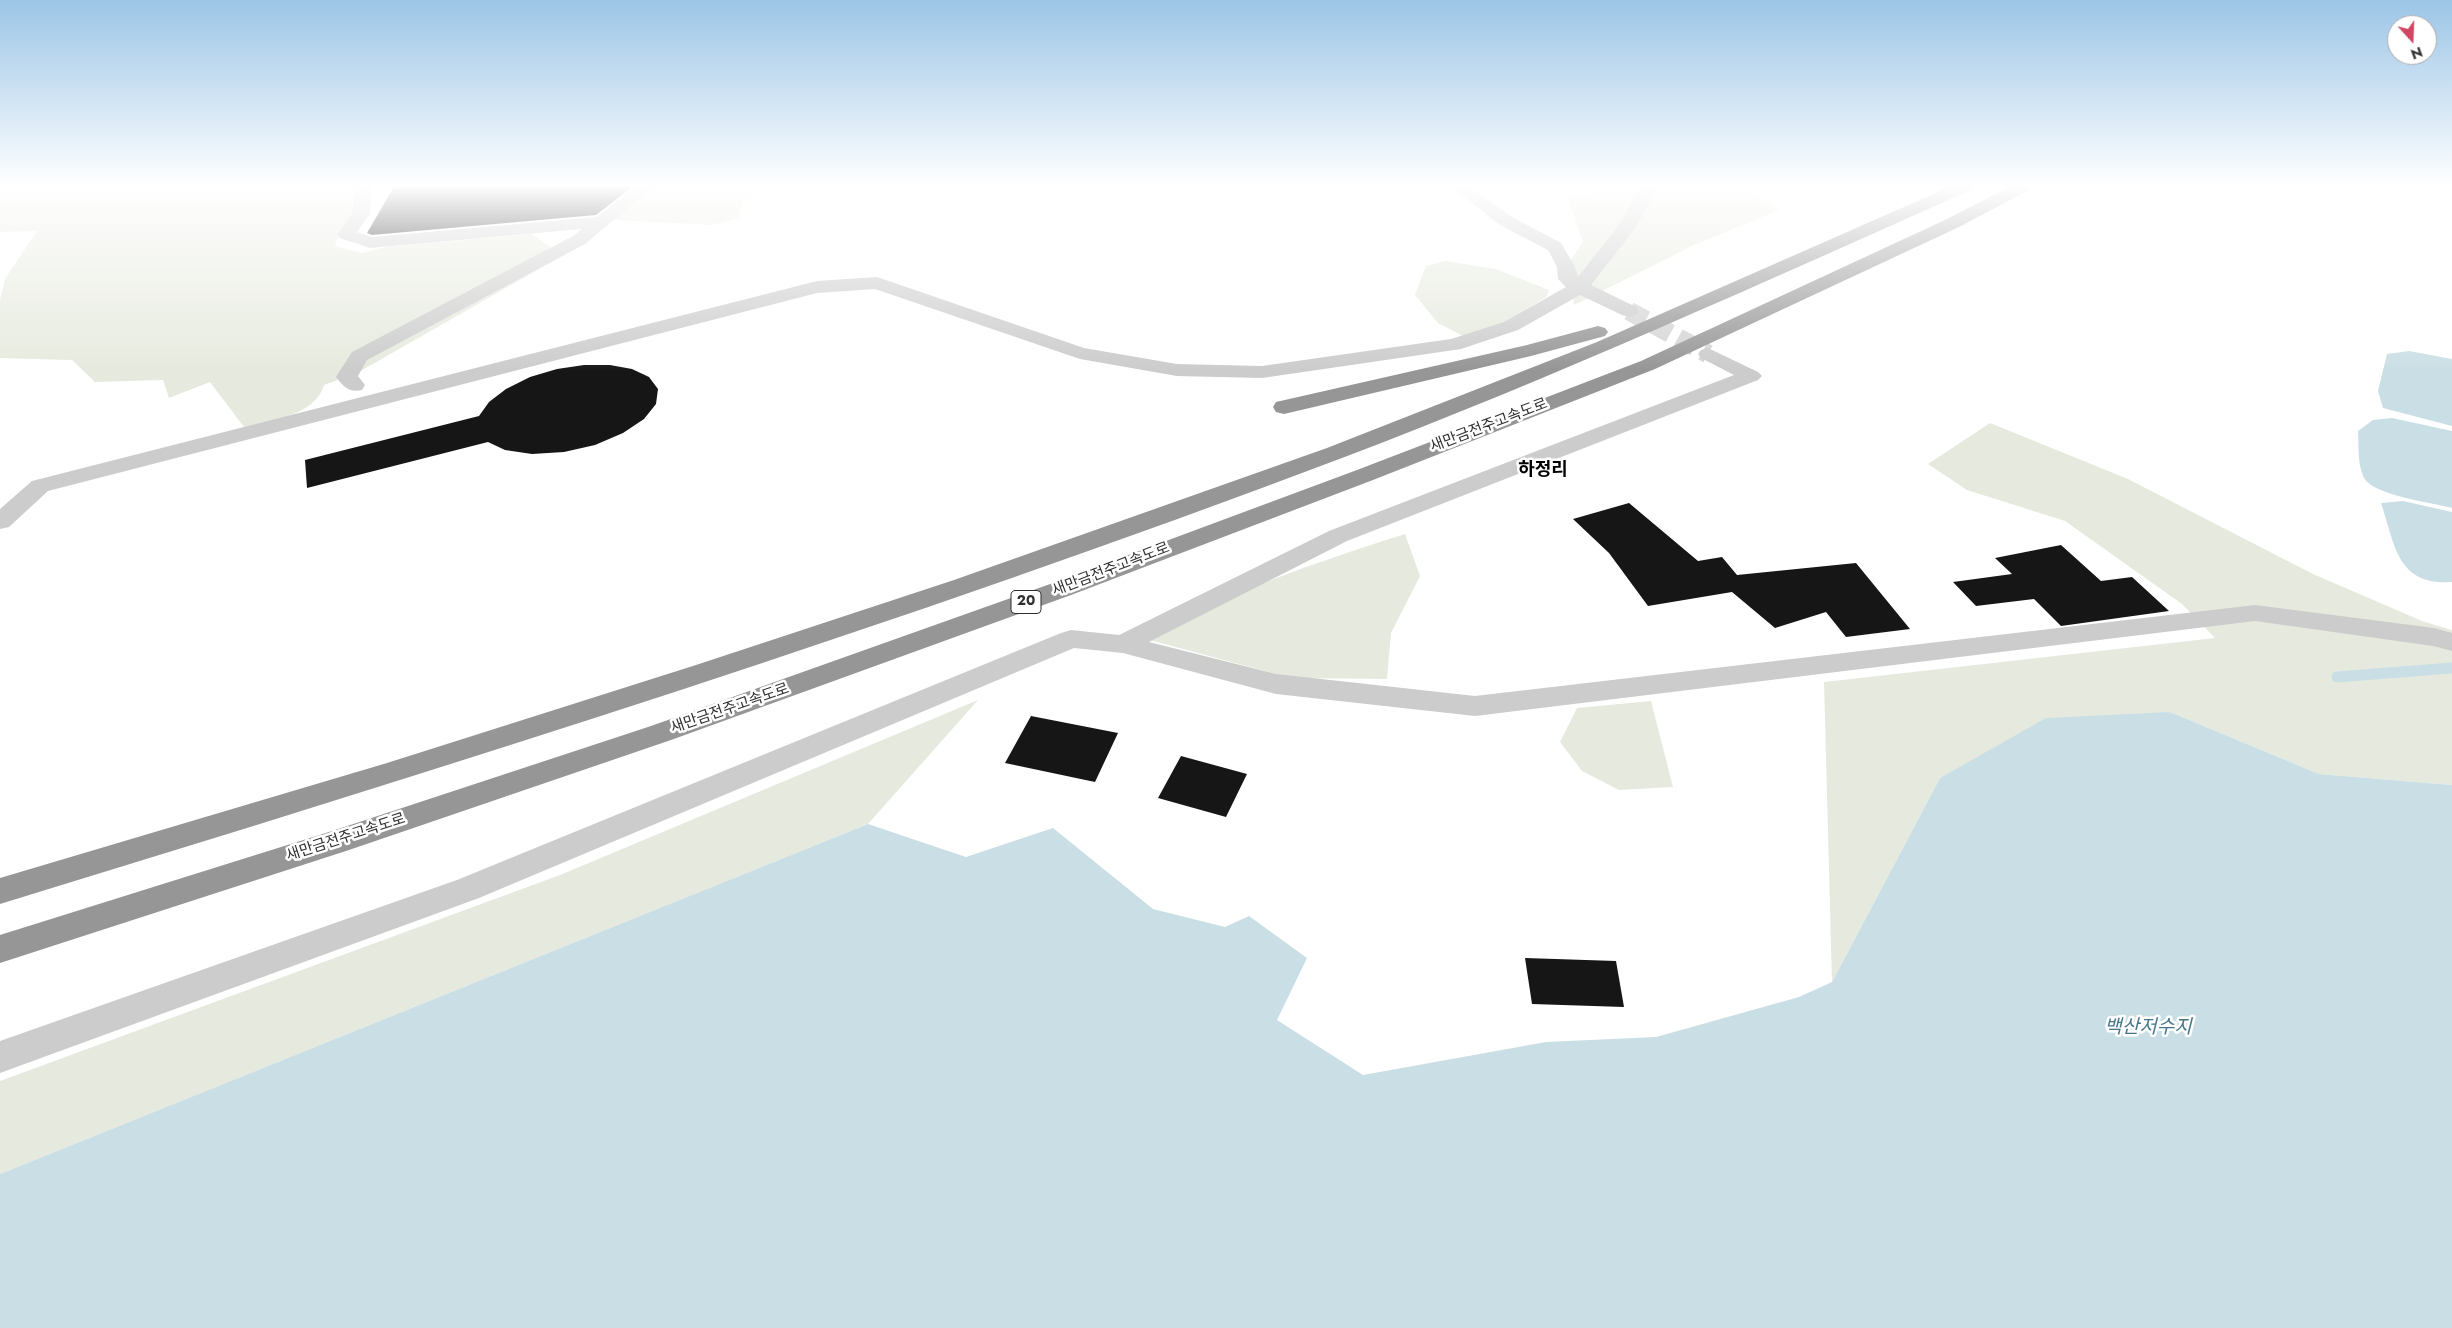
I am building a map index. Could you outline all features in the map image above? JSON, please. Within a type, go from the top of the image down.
[{"type":"highway","name":"새만금전주고속도로","points":[[0,891],[395,772],[706,672],[963,586],[1334,453],[1604,346],[1828,247]]},
{"type":"highway","name":"새만금전주고속도로","points":[[0,949],[348,838],[661,733],[895,650],[1319,492],[1648,364],[1902,247]]},
{"type":"highway","points":[[1284,407],[1532,350],[1696,306]]},
{"type":"street","points":[[354,385],[347,377],[359,356],[566,247]]},
{"type":"street","points":[[1555,247],[1566,267],[1567,279],[1629,311]]},
{"type":"street","points":[[0,522],[40,486],[817,287],[877,283],[1080,353],[1177,370],[1262,372],[1454,345],[1511,326],[1580,287],[1611,247]]},
{"type":"street","points":[[1123,644],[1338,536],[1751,376],[1708,354]]},
{"type":"street","points":[[0,1057],[468,889],[1071,639],[1123,644],[1276,684],[1475,706],[2255,613],[2434,637],[2452,642]]},
{"type":"shaded area","points":[[26,247],[339,247],[362,253],[386,247],[550,247],[562,256],[357,373],[324,385],[312,404],[302,410],[279,419],[244,427],[210,382],[169,398],[163,380],[95,382],[72,360],[0,358],[0,300],[5,279]]},
{"type":"shaded area","points":[[1580,247],[1690,247],[1574,305],[1570,261]]},
{"type":"shaded area","points":[[1445,261],[1496,269],[1549,290],[1546,297],[1506,322],[1465,337],[1438,323],[1415,295],[1426,266]]},
{"type":"shaded area","points":[[1990,423],[2128,479],[2313,574],[2422,621],[2452,630],[2452,785],[2319,774],[2170,712],[1940,778],[1832,982],[1824,682],[2215,638],[2182,604],[2065,521],[1967,490],[1928,464]]},
{"type":"shaded area","points":[[1405,534],[1420,576],[1391,633],[1387,679],[1291,678],[1142,638],[1238,593],[1338,556]]},
{"type":"shaded area","points":[[978,700],[868,824],[0,1174],[0,1081],[560,875]]},
{"type":"shaded area","points":[[1651,701],[1673,787],[1619,790],[1582,771],[1560,742],[1577,708]]},
{"type":"water","points":[[2409,351],[2452,359],[2452,426],[2383,408],[2378,391],[2387,354]]},
{"type":"water","points":[[2392,418],[2452,431],[2452,508],[2391,494],[2370,484],[2364,478],[2359,460],[2358,431],[2373,420]]},
{"type":"water","points":[[2403,501],[2452,512],[2452,582],[2434,581],[2420,577],[2409,570],[2401,560],[2390,534],[2381,503]]},
{"type":"water","name":"백산저수지","points":[[2170,712],[2319,774],[2452,785],[2452,1328],[0,1328],[0,1174],[868,824],[966,857],[1053,828],[1153,909],[1225,927],[1249,916],[1307,958],[1277,1020],[1363,1075],[1546,1042],[1656,1037],[1799,997],[1832,982],[1940,778],[2046,718]]},
{"type":"building","points":[[584,365],[610,365],[632,369],[649,377],[658,389],[656,404],[644,419],[623,433],[595,445],[564,452],[532,454],[505,450],[488,442],[307,488],[305,460],[479,416],[489,402],[506,389],[530,377],[557,369]]},
{"type":"building","points":[[1629,503],[1698,561],[1722,557],[1737,575],[1856,563],[1910,629],[1846,637],[1826,612],[1775,628],[1732,592],[1648,606],[1609,553],[1573,519]]},
{"type":"building","points":[[2061,545],[2101,581],[2132,577],[2169,611],[2061,626],[2034,599],[1976,606],[1953,582],[2012,574],[1995,558]]},
{"type":"building","points":[[1031,716],[1118,733],[1095,782],[1005,763]]},
{"type":"building","points":[[1181,756],[1247,774],[1226,817],[1158,798]]},
{"type":"building","points":[[1525,958],[1616,961],[1624,1007],[1532,1004]]},
{"type":"waterway","points":[[2337,677],[2452,668]]},
{"type":"tunnel","points":[[1629,311],[1708,354]]},
{"type":"district","name":"하정리","points":[[1543,471]]}]
